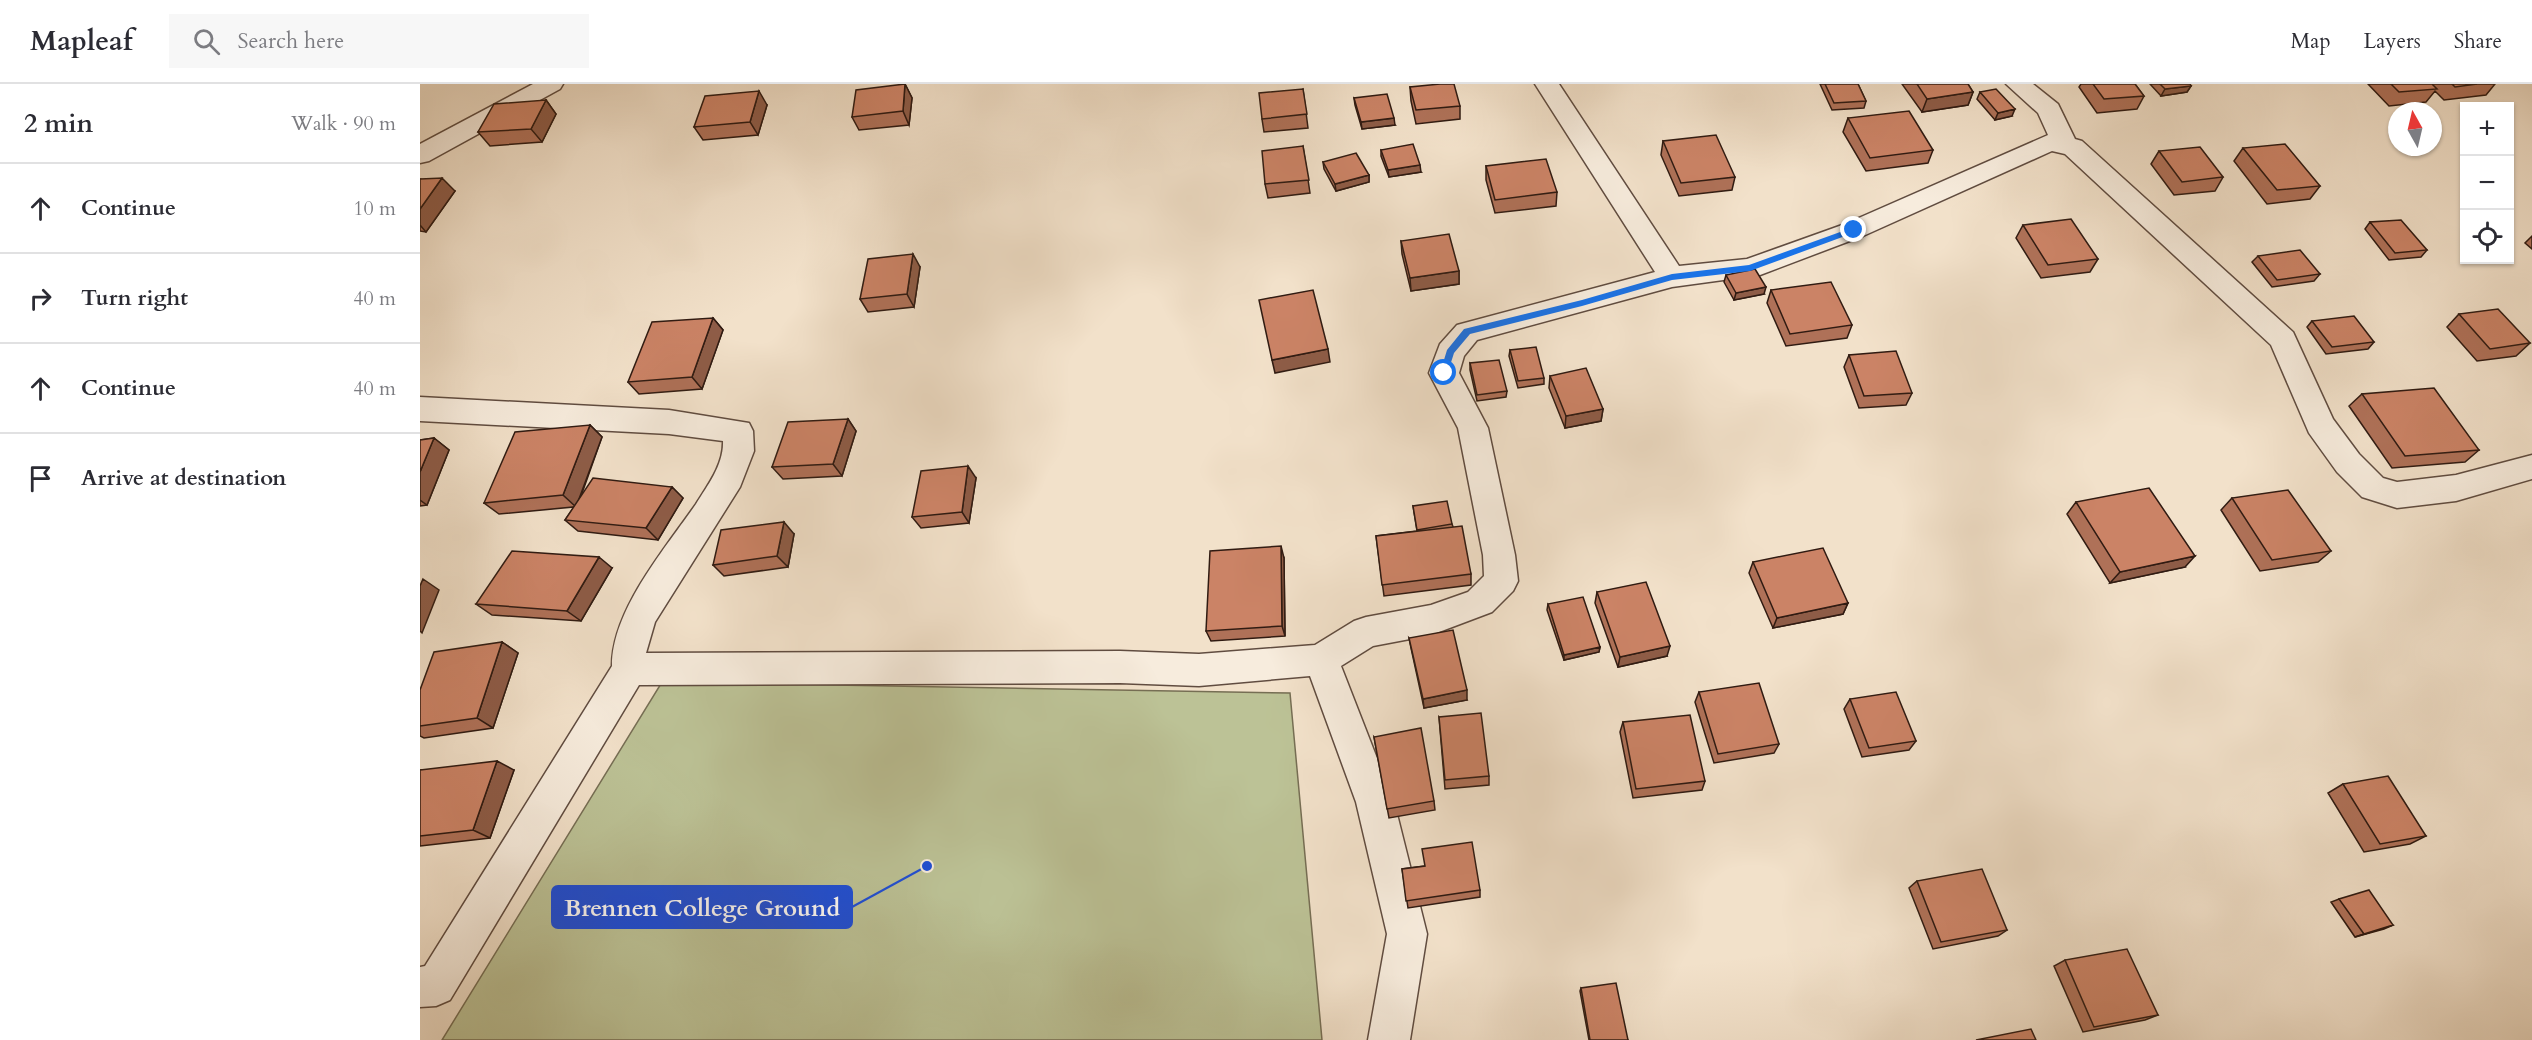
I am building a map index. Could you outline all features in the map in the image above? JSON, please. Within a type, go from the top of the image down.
[{"type":"street","points":[[420,155],[551,84]]},
{"type":"street","points":[[1546,84],[1672,277]]},
{"type":"street","points":[[2018,84],[2049,109],[2065,146]]},
{"type":"street","points":[[629,669],[1120,667],[1199,670],[1321,660],[1366,632],[1431,620],[1479,602],[1501,581],[1473,428],[1444,373],[1450,352],[1467,332],[1672,277],[1750,268],[1854,230],[2049,143],[2073,147],[2283,339],[2320,424],[2348,463],[2373,488],[2397,495],[2456,488],[2532,467]]},
{"type":"street","points":[[420,409],[669,422],[738,431],[739,451],[724,487],[639,617],[629,652],[629,669],[425,995]]},
{"type":"street","points":[[1321,660],[1375,802],[1407,934],[1389,1040]]},
{"type":"green space","points":[[662,682],[1290,693],[1322,1040],[442,1040]]},
{"type":"building","points":[[905,84],[903,111],[852,117],[856,90]]},
{"type":"building","points":[[1454,84],[1460,106],[1416,110],[1410,87]]},
{"type":"building","points":[[1825,84],[1858,84],[1866,101],[1834,103]]},
{"type":"building","points":[[1917,84],[1968,84],[1973,92],[1927,99]]},
{"type":"building","points":[[2093,84],[2135,84],[2144,96],[2104,99]]},
{"type":"building","points":[[2160,84],[2190,84],[2191,86],[2165,89]]},
{"type":"building","points":[[2391,84],[2432,84],[2437,89],[2399,92]]},
{"type":"building","points":[[2452,84],[2477,84],[2455,87]]},
{"type":"building","points":[[1303,89],[1307,114],[1262,119],[1259,93]]},
{"type":"building","points":[[1996,89],[2015,109],[1998,113],[1980,92]]},
{"type":"building","points":[[759,91],[750,122],[694,127],[705,96]]},
{"type":"building","points":[[1387,94],[1394,118],[1361,122],[1354,98]]},
{"type":"building","points":[[546,100],[531,129],[478,132],[494,104]]},
{"type":"building","points":[[1909,111],[1933,150],[1870,158],[1848,118]]},
{"type":"building","points":[[1716,135],[1735,177],[1681,183],[1663,141]]},
{"type":"building","points":[[1413,144],[1420,165],[1388,170],[1381,150]]},
{"type":"building","points":[[2285,144],[2320,186],[2277,190],[2243,148]]},
{"type":"building","points":[[1303,146],[1309,180],[1265,184],[1262,151]]},
{"type":"building","points":[[2200,147],[2223,177],[2182,182],[2159,151]]},
{"type":"building","points":[[1356,153],[1369,175],[1335,184],[1323,162]]},
{"type":"building","points":[[1546,159],[1557,192],[1495,200],[1486,166]]},
{"type":"building","points":[[442,178],[420,209],[420,179]]},
{"type":"building","points":[[2071,219],[2098,259],[2048,265],[2023,225]]},
{"type":"building","points":[[2401,220],[2427,250],[2395,253],[2370,222]]},
{"type":"building","points":[[1449,234],[1459,271],[1410,278],[1401,241]]},
{"type":"building","points":[[2300,250],[2320,274],[2277,280],[2258,256]]},
{"type":"building","points":[[913,254],[907,294],[860,299],[868,259]]},
{"type":"building","points":[[1755,269],[1766,287],[1736,293],[1726,275]]},
{"type":"building","points":[[1831,282],[1852,325],[1790,334],[1771,290]]},
{"type":"building","points":[[1313,290],[1328,349],[1272,360],[1259,300]]},
{"type":"building","points":[[2498,309],[2530,343],[2490,349],[2459,314]]},
{"type":"building","points":[[2354,316],[2374,342],[2332,347],[2312,321]]},
{"type":"building","points":[[713,318],[692,377],[628,382],[652,322]]},
{"type":"building","points":[[1536,347],[1544,378],[1518,381],[1510,350]]},
{"type":"building","points":[[1896,351],[1912,393],[1864,396],[1849,355]]},
{"type":"building","points":[[1499,360],[1507,391],[1477,395],[1470,363]]},
{"type":"building","points":[[1586,368],[1603,409],[1566,416],[1550,376]]},
{"type":"building","points":[[2434,388],[2479,450],[2405,456],[2362,394]]},
{"type":"building","points":[[848,419],[833,464],[772,467],[788,422]]},
{"type":"building","points":[[590,425],[563,495],[484,503],[515,432]]},
{"type":"building","points":[[434,438],[420,472],[420,440]]},
{"type":"building","points":[[968,466],[962,512],[912,517],[921,471]]},
{"type":"building","points":[[593,478],[672,487],[646,528],[565,520]]},
{"type":"building","points":[[2149,488],[2195,556],[2120,572],[2076,502]]},
{"type":"building","points":[[2288,490],[2331,551],[2272,560],[2232,498]]},
{"type":"building","points":[[1447,501],[1452,524],[1417,530],[1413,506]]},
{"type":"building","points":[[784,522],[777,556],[713,565],[721,530]]},
{"type":"building","points":[[1462,526],[1471,574],[1382,585],[1376,536]]},
{"type":"building","points":[[1281,546],[1282,626],[1206,631],[1210,551]]},
{"type":"building","points":[[1823,548],[1848,603],[1777,618],[1753,562]]},
{"type":"building","points":[[512,551],[599,557],[567,611],[476,604]]},
{"type":"building","points":[[1646,582],[1670,646],[1620,657],[1597,592]]},
{"type":"building","points":[[1583,597],[1600,647],[1564,655],[1548,604]]},
{"type":"building","points":[[1453,630],[1467,690],[1423,699],[1409,638]]},
{"type":"building","points":[[502,642],[477,718],[420,726],[420,690],[434,652]]},
{"type":"building","points":[[1759,683],[1779,744],[1718,754],[1699,692]]},
{"type":"building","points":[[1896,692],[1916,741],[1869,748],[1850,699]]},
{"type":"building","points":[[1481,713],[1489,776],[1445,780],[1439,717]]},
{"type":"building","points":[[1690,715],[1705,781],[1636,789],[1623,722]]},
{"type":"building","points":[[1421,728],[1434,801],[1387,809],[1374,737]]},
{"type":"building","points":[[497,761],[473,830],[420,836],[420,770]]},
{"type":"building","points":[[2388,776],[2426,836],[2380,844],[2343,784]]},
{"type":"building","points":[[1472,842],[1480,890],[1406,901],[1402,869],[1425,866],[1422,849]]},
{"type":"building","points":[[1982,869],[2007,930],[1941,942],[1917,881]]},
{"type":"building","points":[[2369,890],[2393,925],[2364,934],[2339,899]]},
{"type":"building","points":[[2127,949],[2158,1015],[2094,1027],[2065,960]]},
{"type":"building","points":[[1616,983],[1628,1040],[1590,1040],[1581,988]]},
{"type":"building","points":[[2031,1029],[2036,1040],[1976,1040]]},
{"type":"place","name":"Brennen College Ground","points":[[927,866]]},
{"type":"route","points":[[1444,373],[1450,352],[1467,332],[1672,277],[1750,268],[1854,230]]}]
